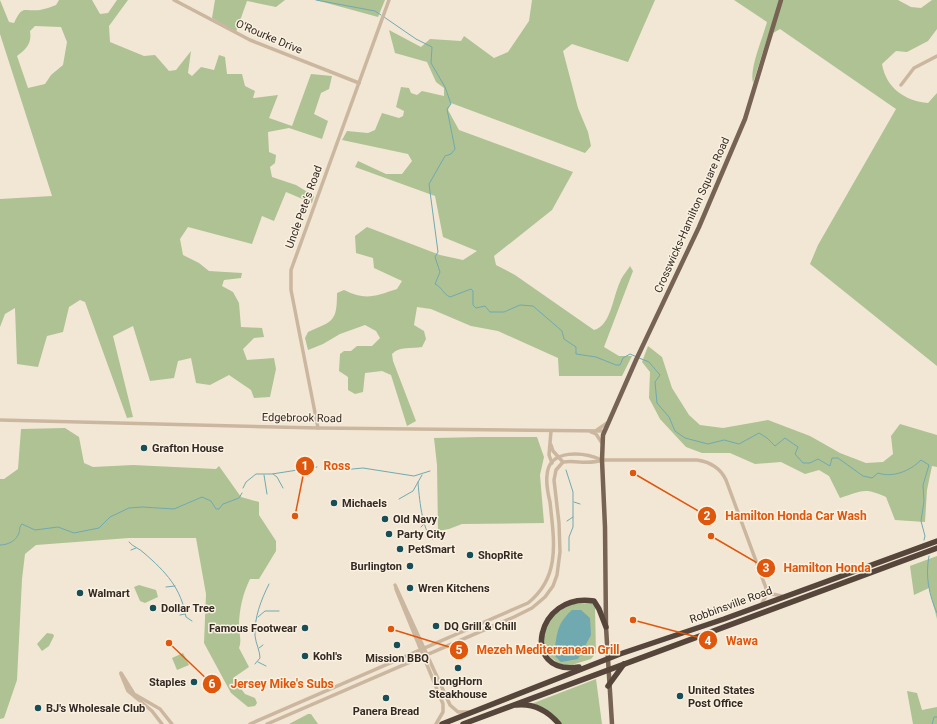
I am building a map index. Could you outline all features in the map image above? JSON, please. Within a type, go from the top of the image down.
[{"type":"highway","name":"Robbinsville Road","points":[[442,724],[607,659],[784,597],[937,541]]},
{"type":"highway","name":"Robbinsville Road","points":[[463,724],[761,612],[937,548]]},
{"type":"highway","points":[[761,612],[764,607],[784,597]]},
{"type":"highway","points":[[589,666],[566,668],[555,664],[543,651],[540,637],[542,631],[551,615],[564,605],[586,600],[596,602],[606,627]]},
{"type":"highway","points":[[608,686],[625,663]]},
{"type":"highway","points":[[510,706],[530,706],[543,710],[552,716],[559,724]]},
{"type":"main road","name":"Crosswicks-Hamilton Square Road","points":[[602,460],[602,443],[607,423],[638,354],[698,229],[745,119],[782,0]]},
{"type":"main road","points":[[602,460],[605,527],[608,686],[612,724]]},
{"type":"street","name":"O'Rourke Drive","points":[[174,0],[250,40],[359,83]]},
{"type":"street","name":"Uncle Pete's Road","points":[[318,428],[290,276],[389,0]]},
{"type":"street","points":[[901,84],[914,68],[937,56]]},
{"type":"street","name":"Edgebrook Road","points":[[0,420],[318,428],[604,431]]},
{"type":"street","points":[[594,431],[601,429],[607,423]]},
{"type":"street","points":[[551,431],[549,455],[552,463]]},
{"type":"street","points":[[586,431],[596,434],[602,443]]},
{"type":"street","points":[[550,445],[553,452],[562,462]]},
{"type":"street","points":[[250,724],[528,603],[544,588],[553,564],[552,523],[546,476],[552,463],[558,457],[574,454],[593,456],[602,460]]},
{"type":"street","points":[[267,724],[532,608],[550,592],[559,567],[559,523],[554,480],[556,470],[562,462],[575,461],[594,463],[602,460],[697,460],[712,464],[719,469],[726,480],[766,588],[766,596],[760,605]]},
{"type":"street","points":[[436,724],[441,718],[444,708],[400,602],[395,585],[428,654],[450,705],[458,712],[473,712]]},
{"type":"street","points":[[766,588],[775,596],[784,597]]},
{"type":"street","points":[[162,724],[152,711],[128,691],[122,681],[120,673],[134,694],[160,708],[172,724]]},
{"type":"green space","points":[[0,0],[9,22],[14,23],[19,13],[22,11],[46,9],[56,5],[59,0],[92,0],[100,14],[108,13],[117,0],[128,0],[109,26],[110,42],[144,56],[155,55],[169,71],[176,70],[191,51],[188,73],[192,76],[201,67],[214,70],[219,55],[225,57],[227,74],[242,74],[245,86],[255,91],[253,98],[278,95],[269,118],[292,126],[311,74],[332,76],[329,89],[321,93],[314,114],[328,121],[322,139],[289,128],[268,132],[269,152],[276,155],[275,163],[270,167],[272,177],[296,185],[314,196],[312,203],[286,192],[274,221],[262,216],[252,244],[188,227],[180,239],[183,255],[199,263],[209,271],[242,273],[241,278],[224,280],[222,286],[233,292],[239,303],[241,327],[262,328],[264,337],[254,338],[243,349],[247,360],[274,358],[276,369],[270,397],[254,398],[251,390],[229,375],[210,385],[196,383],[191,358],[178,361],[174,378],[150,381],[133,326],[113,336],[133,417],[127,418],[85,302],[80,300],[69,307],[63,332],[47,336],[38,367],[17,364],[15,308],[5,314],[0,327],[0,199],[52,196],[0,34]],"holes":[[[35,26],[61,27],[67,42],[63,65],[51,75],[45,84],[28,88],[17,56],[28,46],[30,31]]]},
{"type":"green space","points":[[215,0],[285,0],[276,7],[247,1],[236,32],[212,18]]},
{"type":"green space","points":[[316,0],[385,0],[378,17]]},
{"type":"green space","points":[[532,0],[655,0],[628,62],[572,44],[563,51],[578,108],[588,132],[591,146],[585,153],[451,103],[448,110],[459,130],[573,172],[552,210],[494,256],[496,265],[515,275],[594,330],[600,327],[608,317],[621,280],[630,266],[633,271],[604,347],[619,356],[632,356],[622,376],[559,376],[558,358],[498,331],[471,326],[431,309],[417,307],[414,325],[424,331],[426,339],[422,347],[402,349],[395,351],[392,354],[393,361],[416,421],[407,426],[391,375],[382,371],[365,373],[363,392],[355,394],[348,390],[348,377],[339,371],[340,354],[344,351],[351,351],[357,346],[372,346],[380,338],[376,331],[365,325],[340,334],[323,344],[308,350],[305,338],[308,332],[332,319],[336,310],[337,293],[344,290],[358,295],[376,295],[397,289],[402,281],[374,268],[373,258],[356,253],[355,236],[367,227],[440,255],[463,260],[477,251],[443,237],[435,196],[355,167],[358,161],[386,174],[402,174],[412,161],[408,154],[342,140],[347,131],[368,133],[375,130],[382,113],[399,118],[403,116],[404,111],[396,107],[401,87],[409,88],[411,93],[417,95],[422,91],[444,96],[444,88],[436,82],[427,62],[395,53],[389,30],[421,47],[430,39],[461,41],[464,36],[494,58],[508,52],[529,21]]},
{"type":"green space","points":[[734,0],[898,0],[911,7],[921,8],[932,0],[937,0],[937,29],[928,41],[907,52],[896,51],[882,64],[884,72],[892,86],[904,96],[920,102],[928,103],[937,93],[937,366],[810,264],[818,245],[896,109],[780,29],[768,36],[753,83],[753,70],[767,22]]},
{"type":"green space","points":[[648,346],[662,357],[672,388],[689,415],[700,425],[723,428],[768,420],[810,436],[840,453],[866,463],[883,462],[893,454],[891,436],[900,424],[937,435],[937,467],[932,466],[927,490],[925,522],[895,520],[886,497],[873,492],[863,491],[840,498],[829,476],[819,470],[805,474],[781,462],[755,464],[730,453],[702,453],[686,447],[660,419],[649,398],[650,372],[642,362]]},
{"type":"green space","points":[[65,428],[79,437],[84,463],[93,467],[133,465],[216,469],[219,466],[241,497],[259,502],[259,515],[276,541],[276,551],[259,579],[250,579],[245,590],[240,614],[239,648],[249,667],[233,678],[245,694],[255,698],[257,703],[255,706],[248,707],[231,693],[204,643],[206,594],[196,538],[129,538],[36,545],[25,554],[22,579],[17,680],[4,718],[0,719],[0,479],[4,479],[18,469],[21,429]]},
{"type":"green space","points":[[537,437],[544,457],[540,475],[544,523],[462,524],[438,531],[437,465],[434,438]]},
{"type":"green space","points":[[937,556],[937,619],[929,588],[914,595],[910,566]]},
{"type":"green space","points":[[139,585],[156,590],[158,597],[145,603],[140,601],[134,587]]},
{"type":"green space","points":[[592,603],[595,608],[596,653],[591,659],[568,666],[558,663],[548,655],[543,646],[543,635],[548,623],[558,612],[572,604]]},
{"type":"green space","points":[[47,633],[53,634],[54,636],[49,646],[42,651],[37,644]]},
{"type":"green space","points":[[183,653],[189,665],[177,670],[172,658]]},
{"type":"green space","points":[[596,679],[602,724],[561,724],[531,704]]},
{"type":"green space","points":[[907,691],[917,693],[922,710],[937,707],[937,724],[913,724]]},
{"type":"green space","points":[[308,714],[311,714],[318,724],[289,724]]},
{"type":"water","points":[[572,610],[581,610],[590,618],[591,635],[578,659],[561,662],[554,655],[558,630],[563,620]]},
{"type":"waterway","points":[[316,0],[375,11],[381,15]]},
{"type":"waterway","points":[[384,17],[416,39],[432,47],[431,63],[445,87],[451,104],[447,109],[455,149],[451,154],[445,156],[429,184],[438,252],[435,257],[440,272],[435,284],[450,297],[471,289],[473,291],[473,305],[476,308],[485,306],[490,312],[504,312],[520,305],[533,306],[562,331],[564,339],[576,347],[576,354],[596,357],[616,365],[620,365],[623,358],[630,354],[637,357]]},
{"type":"waterway","points":[[639,358],[649,362],[660,375],[655,382],[657,403],[669,417],[675,431],[685,438],[708,444],[724,440],[739,444],[759,433],[775,446],[785,438],[798,447],[795,454],[803,463],[810,463],[818,459],[830,466],[832,458],[838,458],[863,476],[872,478],[878,473],[890,475],[907,470],[921,460],[929,465],[923,485],[924,501],[921,521],[925,536],[924,540]]},
{"type":"waterway","points":[[243,488],[246,482],[256,474],[272,474],[317,467]]},
{"type":"waterway","points":[[342,470],[363,468],[414,476],[430,471]]},
{"type":"waterway","points":[[303,470],[307,476]]},
{"type":"waterway","points":[[566,470],[573,492],[573,527],[569,537],[569,551]]},
{"type":"waterway","points":[[273,474],[277,477],[283,488]]},
{"type":"waterway","points":[[264,475],[267,494]]},
{"type":"waterway","points":[[399,499],[413,491],[422,475]]},
{"type":"waterway","points":[[418,482],[423,521],[432,539]]},
{"type":"waterway","points":[[0,545],[14,540],[18,536],[22,524],[35,530],[58,527],[74,533],[99,528],[110,517],[129,508],[142,507],[174,509],[202,497],[211,501],[216,509],[219,509],[223,504],[239,498],[242,493]]},
{"type":"waterway","points":[[574,502],[580,504]]},
{"type":"waterway","points":[[567,521],[573,517]]},
{"type":"waterway","points":[[421,527],[425,523]]},
{"type":"waterway","points":[[129,542],[142,551],[166,574],[180,597],[186,617],[192,621]]},
{"type":"waterway","points":[[131,550],[136,548]]},
{"type":"waterway","points":[[929,556],[927,571],[928,585],[937,613]]},
{"type":"waterway","points":[[255,664],[260,658],[255,636],[257,616],[269,584]]},
{"type":"waterway","points":[[166,587],[175,586]]},
{"type":"waterway","points":[[258,617],[265,611],[279,611]]},
{"type":"waterway","points":[[180,615],[185,614]]},
{"type":"waterway","points":[[259,648],[263,645]]},
{"type":"waterway","points":[[258,662],[266,666]]},
{"type":"waterway","points":[[932,724],[934,717],[937,717]]},
{"type":"place","name":"Grafton House","points":[[144,448]]},
{"type":"place","name":"Hamilton Honda Car Wash","points":[[633,473]]},
{"type":"place","name":"Michaels","points":[[334,503]]},
{"type":"place","name":"Ross","points":[[295,516]]},
{"type":"place","name":"Old Navy","points":[[385,519]]},
{"type":"place","name":"Party City","points":[[389,534]]},
{"type":"place","name":"Hamilton Honda","points":[[711,536]]},
{"type":"place","name":"PetSmart","points":[[400,549]]},
{"type":"place","name":"ShopRite","points":[[470,555]]},
{"type":"place","name":"Burlington","points":[[410,566]]},
{"type":"place","name":"Wren Kitchens","points":[[410,588]]},
{"type":"place","name":"Walmart","points":[[80,593]]},
{"type":"place","name":"Dollar Tree","points":[[153,608]]},
{"type":"place","name":"Wawa","points":[[633,620]]},
{"type":"place","name":"DQ Grill & Chill","points":[[436,626]]},
{"type":"place","name":"Famous Footwear","points":[[305,628]]},
{"type":"place","name":"Mezeh Mediterranean Grill","points":[[391,629]]},
{"type":"place","name":"Jersey Mike's Subs","points":[[169,643]]},
{"type":"place","name":"Mission BBQ","points":[[397,645]]},
{"type":"place","name":"Kohl's","points":[[305,656]]},
{"type":"place","name":"LongHorn Steakhouse","points":[[458,668]]},
{"type":"place","name":"Staples","points":[[194,682]]},
{"type":"place","name":"United States Post Office","points":[[680,696]]},
{"type":"place","name":"Panera Bread","points":[[386,698]]},
{"type":"place","name":"BJ's Wholesale Club","points":[[38,708]]}]
